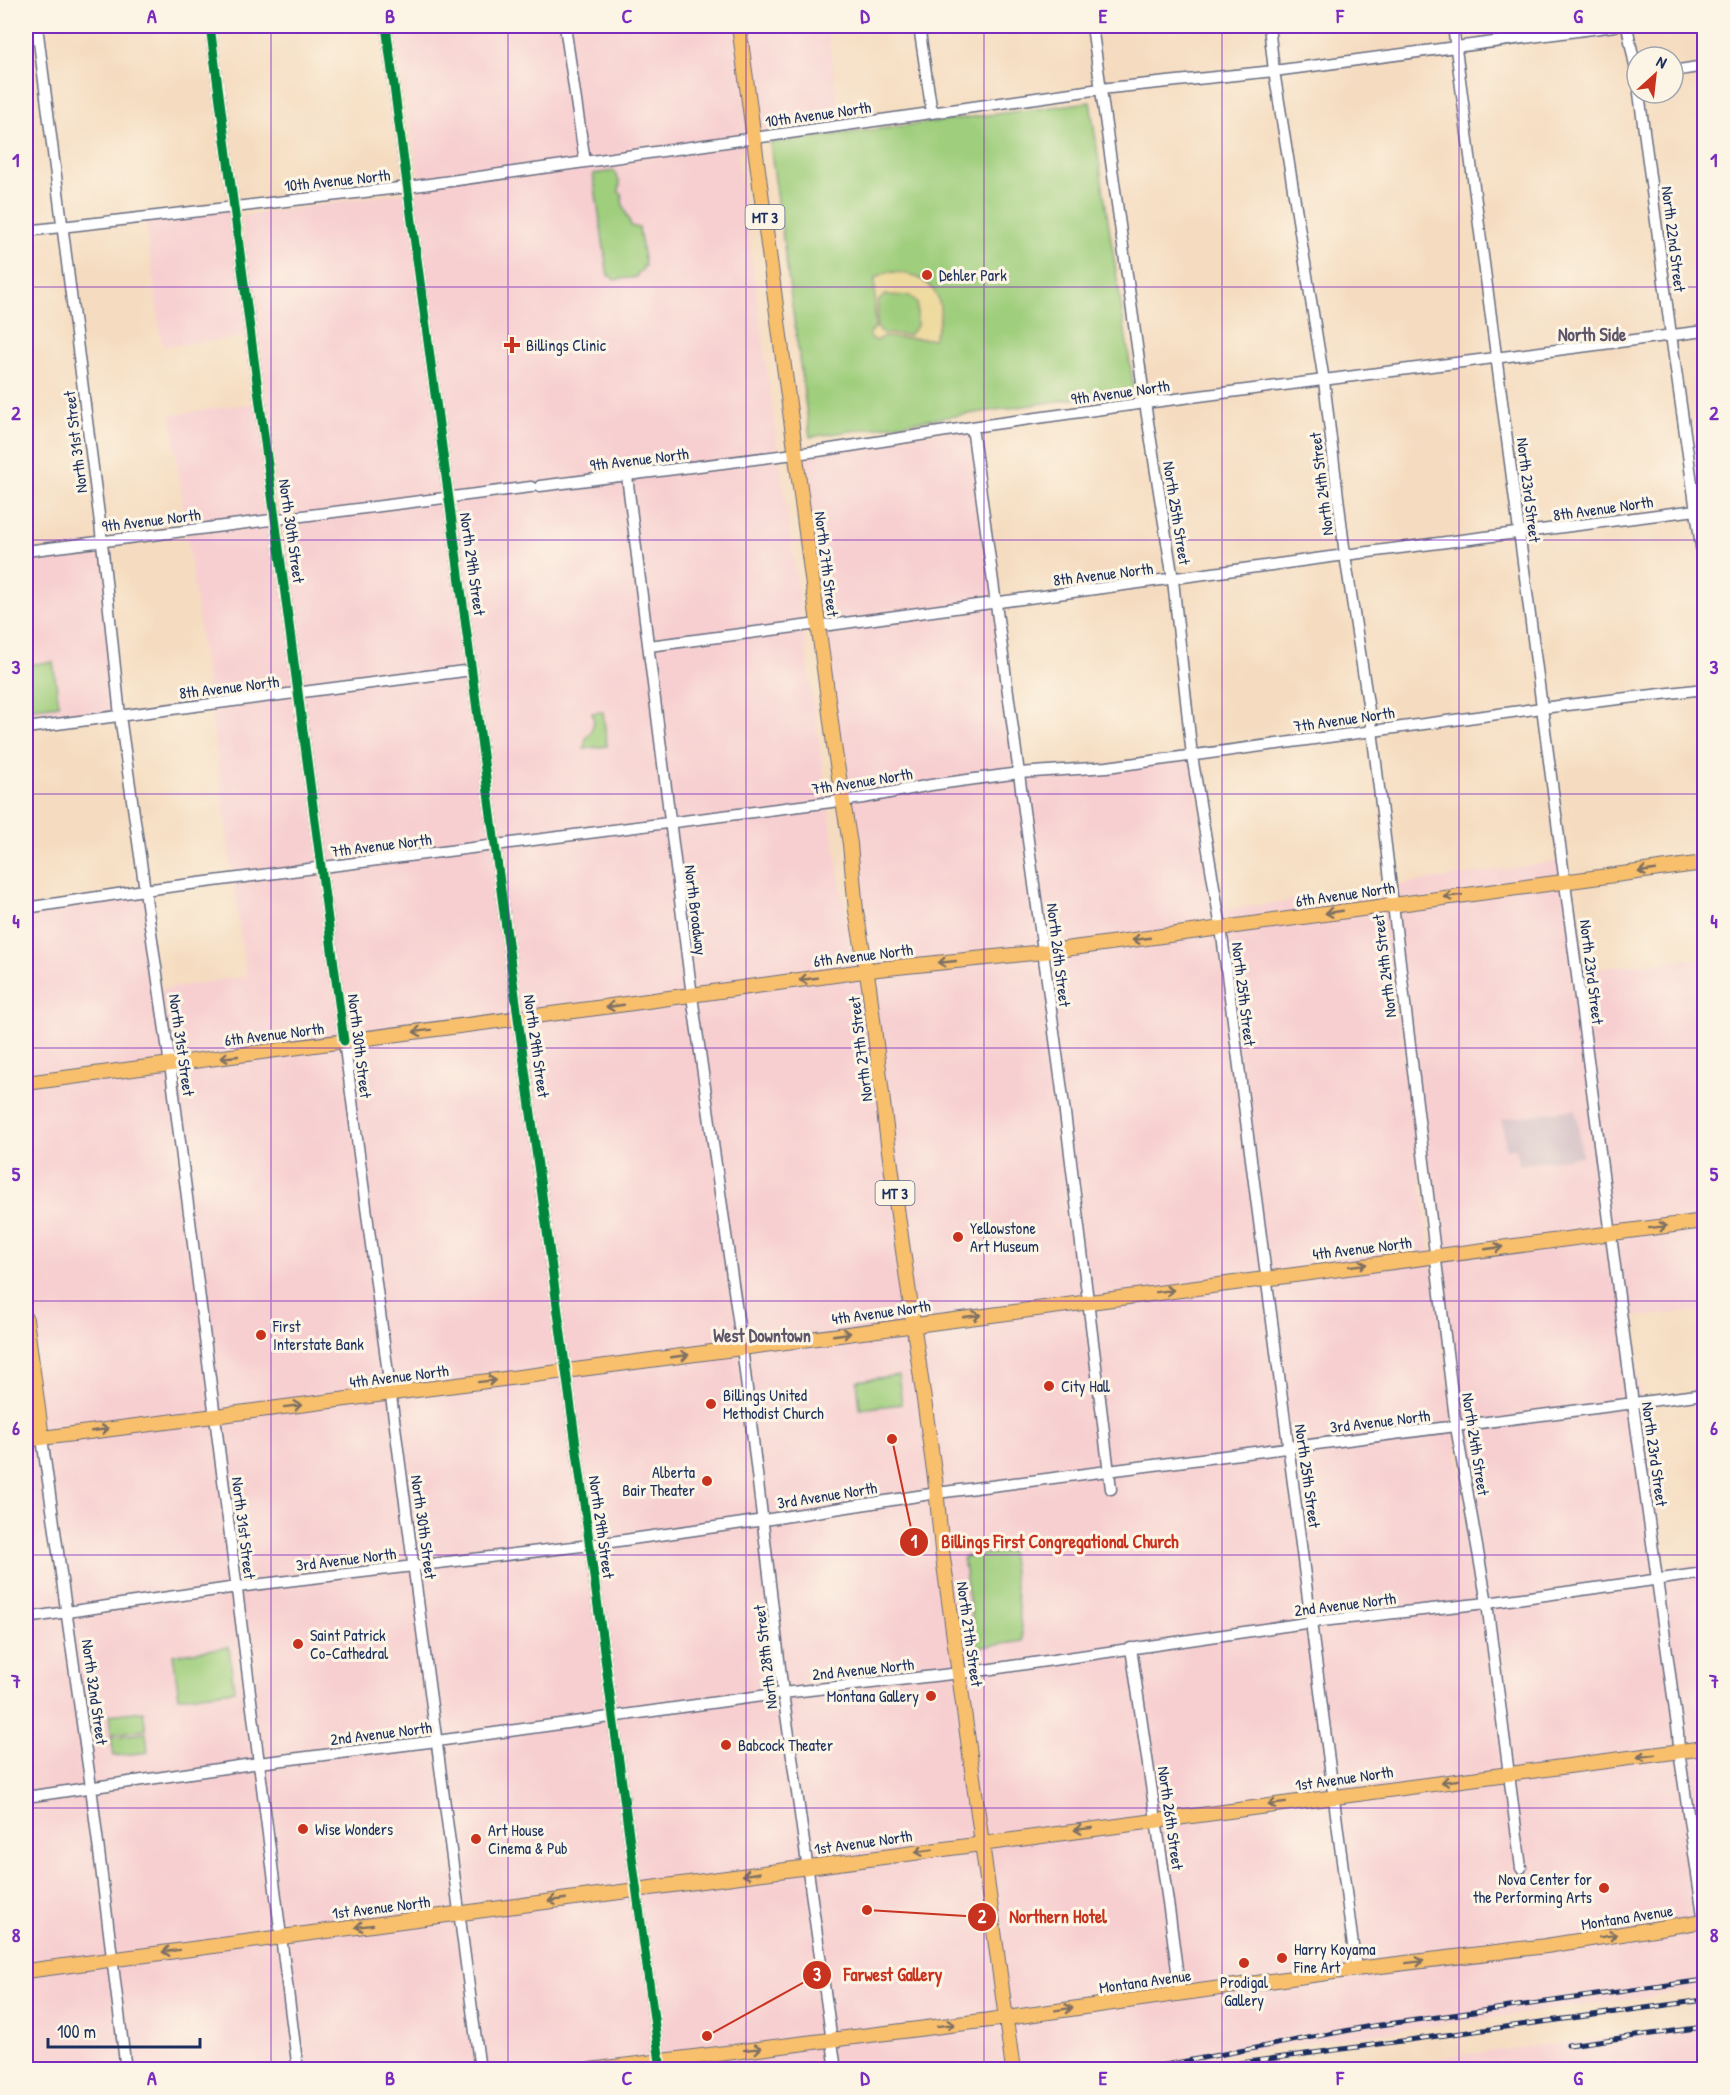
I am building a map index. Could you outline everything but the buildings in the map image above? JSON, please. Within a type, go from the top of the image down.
[{"type":"main road","name":"North 27th Street","points":[[739,26],[1013,2070]]},
{"type":"main road","name":"6th Avenue North","points":[[26,1083],[692,996],[866,970],[1043,952],[1704,863]]},
{"type":"main road","name":"4th Avenue North","points":[[26,1440],[1704,1221]]},
{"type":"main road","name":"North 32nd Street","points":[[26,1319],[42,1438]]},
{"type":"main road","name":"1st Avenue North","points":[[26,1971],[1704,1748]]},
{"type":"main road","name":"Montana Avenue","points":[[590,2070],[660,2065],[1356,1969],[1542,1947],[1704,1922]]},
{"type":"street","name":"North 31st Street","points":[[37,26],[102,542],[120,716],[170,1063],[298,2070]]},
{"type":"street","name":"North 30th Street","points":[[210,26],[480,2070]]},
{"type":"street","name":"North 29th Street","points":[[386,26],[660,2065]]},
{"type":"street","points":[[565,26],[585,162]]},
{"type":"street","points":[[919,26],[932,113]]},
{"type":"street","name":"North 25th Street","points":[[1092,26],[1145,403],[1173,580],[1192,756],[1221,928],[1356,1969]]},
{"type":"street","name":"North 24th Street","points":[[1269,26],[1274,71],[1324,381],[1345,555],[1372,730],[1456,1427],[1487,1603],[1521,1868]]},
{"type":"street","name":"North 23rd Street","points":[[1453,26],[1633,1404],[1704,1922]]},
{"type":"street","name":"10th Avenue North","points":[[26,231],[408,187],[1100,89],[1274,71],[1615,26]]},
{"type":"street","points":[[1627,26],[1631,45]]},
{"type":"street","points":[[1685,69],[1704,66]]},
{"type":"street","name":"North 22nd Street","points":[[1641,105],[1671,335],[1700,510],[1704,567]]},
{"type":"street","name":"9th Avenue North","points":[[26,551],[627,476],[1145,403],[1704,331]]},
{"type":"street","name":"North 26th Street","points":[[972,427],[1043,952],[1111,1489]]},
{"type":"street","name":"North Broadway","points":[[627,476],[692,996],[742,1347]]},
{"type":"street","name":"8th Avenue North","points":[[649,646],[818,624],[830,625],[1345,555],[1700,510]]},
{"type":"street","name":"8th Avenue North","points":[[26,728],[472,670]]},
{"type":"street","name":"7th Avenue North","points":[[26,908],[144,890],[844,800],[1019,773],[1107,767],[1372,730],[1704,689]]},
{"type":"street","name":"North 28th Street","points":[[742,1347],[783,1693],[836,2070]]},
{"type":"street","name":"3rd Avenue North","points":[[26,1618],[237,1587],[590,1545],[937,1493],[1704,1394]]},
{"type":"street","name":"North 32nd Street","points":[[42,1438],[91,1787],[126,2070]]},
{"type":"street","name":"2nd Avenue North","points":[[26,1797],[259,1763],[783,1693],[959,1673],[1312,1622],[1487,1603],[1704,1573]]},
{"type":"street","name":"North 26th Street","points":[[1131,1648],[1180,1993]]},
{"type":"shaded area","points":[[393,26],[827,26],[841,126],[755,137],[737,154],[825,785],[854,968],[866,970],[796,453],[972,427],[1019,773],[1192,756],[1211,912],[1562,861],[1577,970],[1704,958],[1704,1311],[1629,1317],[1666,1567],[1704,1562],[1704,1989],[1105,2070],[26,2069],[26,908],[144,890],[159,990],[246,976],[171,415],[260,402],[304,736],[281,505],[242,216],[422,190]],"holes":[[[1389,951],[1485,1592],[1477,1593]]]},
{"type":"shaded area","points":[[234,207],[251,337],[162,346],[145,218]]},
{"type":"shaded area","points":[[102,542],[120,716],[26,728],[26,551]]},
{"type":"shaded area","points":[[1576,1109],[1582,1156],[1518,1165],[1516,1148],[1506,1149],[1502,1119]]},
{"type":"shaded area","points":[[1704,2026],[1704,2069],[1345,2069]]},
{"type":"green space","points":[[1090,102],[1134,390],[810,437],[770,143]]},
{"type":"green space","points":[[614,171],[620,183],[619,192],[622,195],[631,226],[639,228],[645,266],[637,277],[614,280],[608,276],[593,174]]},
{"type":"green space","points":[[53,662],[59,705],[26,709],[26,665]]},
{"type":"green space","points":[[603,712],[607,746],[584,749],[586,738],[591,732],[594,721],[592,713]]},
{"type":"green space","points":[[898,1375],[902,1404],[860,1409],[857,1381]]},
{"type":"green space","points":[[1010,1551],[1023,1641],[976,1648],[963,1557]]},
{"type":"green space","points":[[229,1647],[234,1690],[179,1697],[173,1655]]},
{"type":"green space","points":[[143,1711],[146,1730],[111,1734],[109,1715]]},
{"type":"green space","points":[[146,1733],[148,1752],[114,1756],[111,1737]]},
{"type":"sand","points":[[887,272],[902,273],[925,282],[933,290],[940,311],[933,339],[882,337],[877,341],[871,338],[869,334],[875,328],[875,278]],"holes":[[[885,295],[910,296],[917,302],[917,326],[909,335],[884,334],[877,328],[878,301]]]},
{"type":"railway","points":[[1139,2070],[1366,2027],[1704,1980]]},
{"type":"railway","points":[[1188,2070],[1704,2000]]},
{"type":"railway","points":[[1568,2045],[1704,2027]]},
{"type":"cycle path","points":[[210,26],[344,1041]]},
{"type":"cycle path","points":[[386,26],[661,2070]]},
{"type":"place","name":"Dehler Park","points":[[927,275]]},
{"type":"place","name":"Billings Clinic","points":[[512,345]]},
{"type":"place","name":"Yellowstone Art Museum","points":[[958,1237]]},
{"type":"place","name":"First Interstate Bank","points":[[261,1335]]},
{"type":"place","name":"City Hall","points":[[1049,1386]]},
{"type":"place","name":"Billings United Methodist Church","points":[[711,1404]]},
{"type":"place","name":"Billings First Congregational Church","points":[[892,1439]]},
{"type":"place","name":"Alberta Bair Theater","points":[[707,1481]]},
{"type":"place","name":"Saint Patrick Co-Cathedral","points":[[298,1644]]},
{"type":"place","name":"Montana Gallery","points":[[931,1696]]},
{"type":"place","name":"Babcock Theater","points":[[726,1745]]},
{"type":"place","name":"Wise Wonders","points":[[303,1829]]},
{"type":"place","name":"Art House Cinema & Pub","points":[[476,1839]]},
{"type":"place","name":"Nova Center for the Performing Arts","points":[[1604,1888]]},
{"type":"place","name":"Northern Hotel","points":[[867,1910]]},
{"type":"place","name":"Harry Koyama Fine Art","points":[[1282,1958]]},
{"type":"place","name":"Prodigal Gallery","points":[[1244,1963]]},
{"type":"place","name":"Farwest Gallery","points":[[707,2036]]},
{"type":"district","name":"North Side","points":[[1592,334]]},
{"type":"district","name":"West Downtown","points":[[762,1335]]}]
